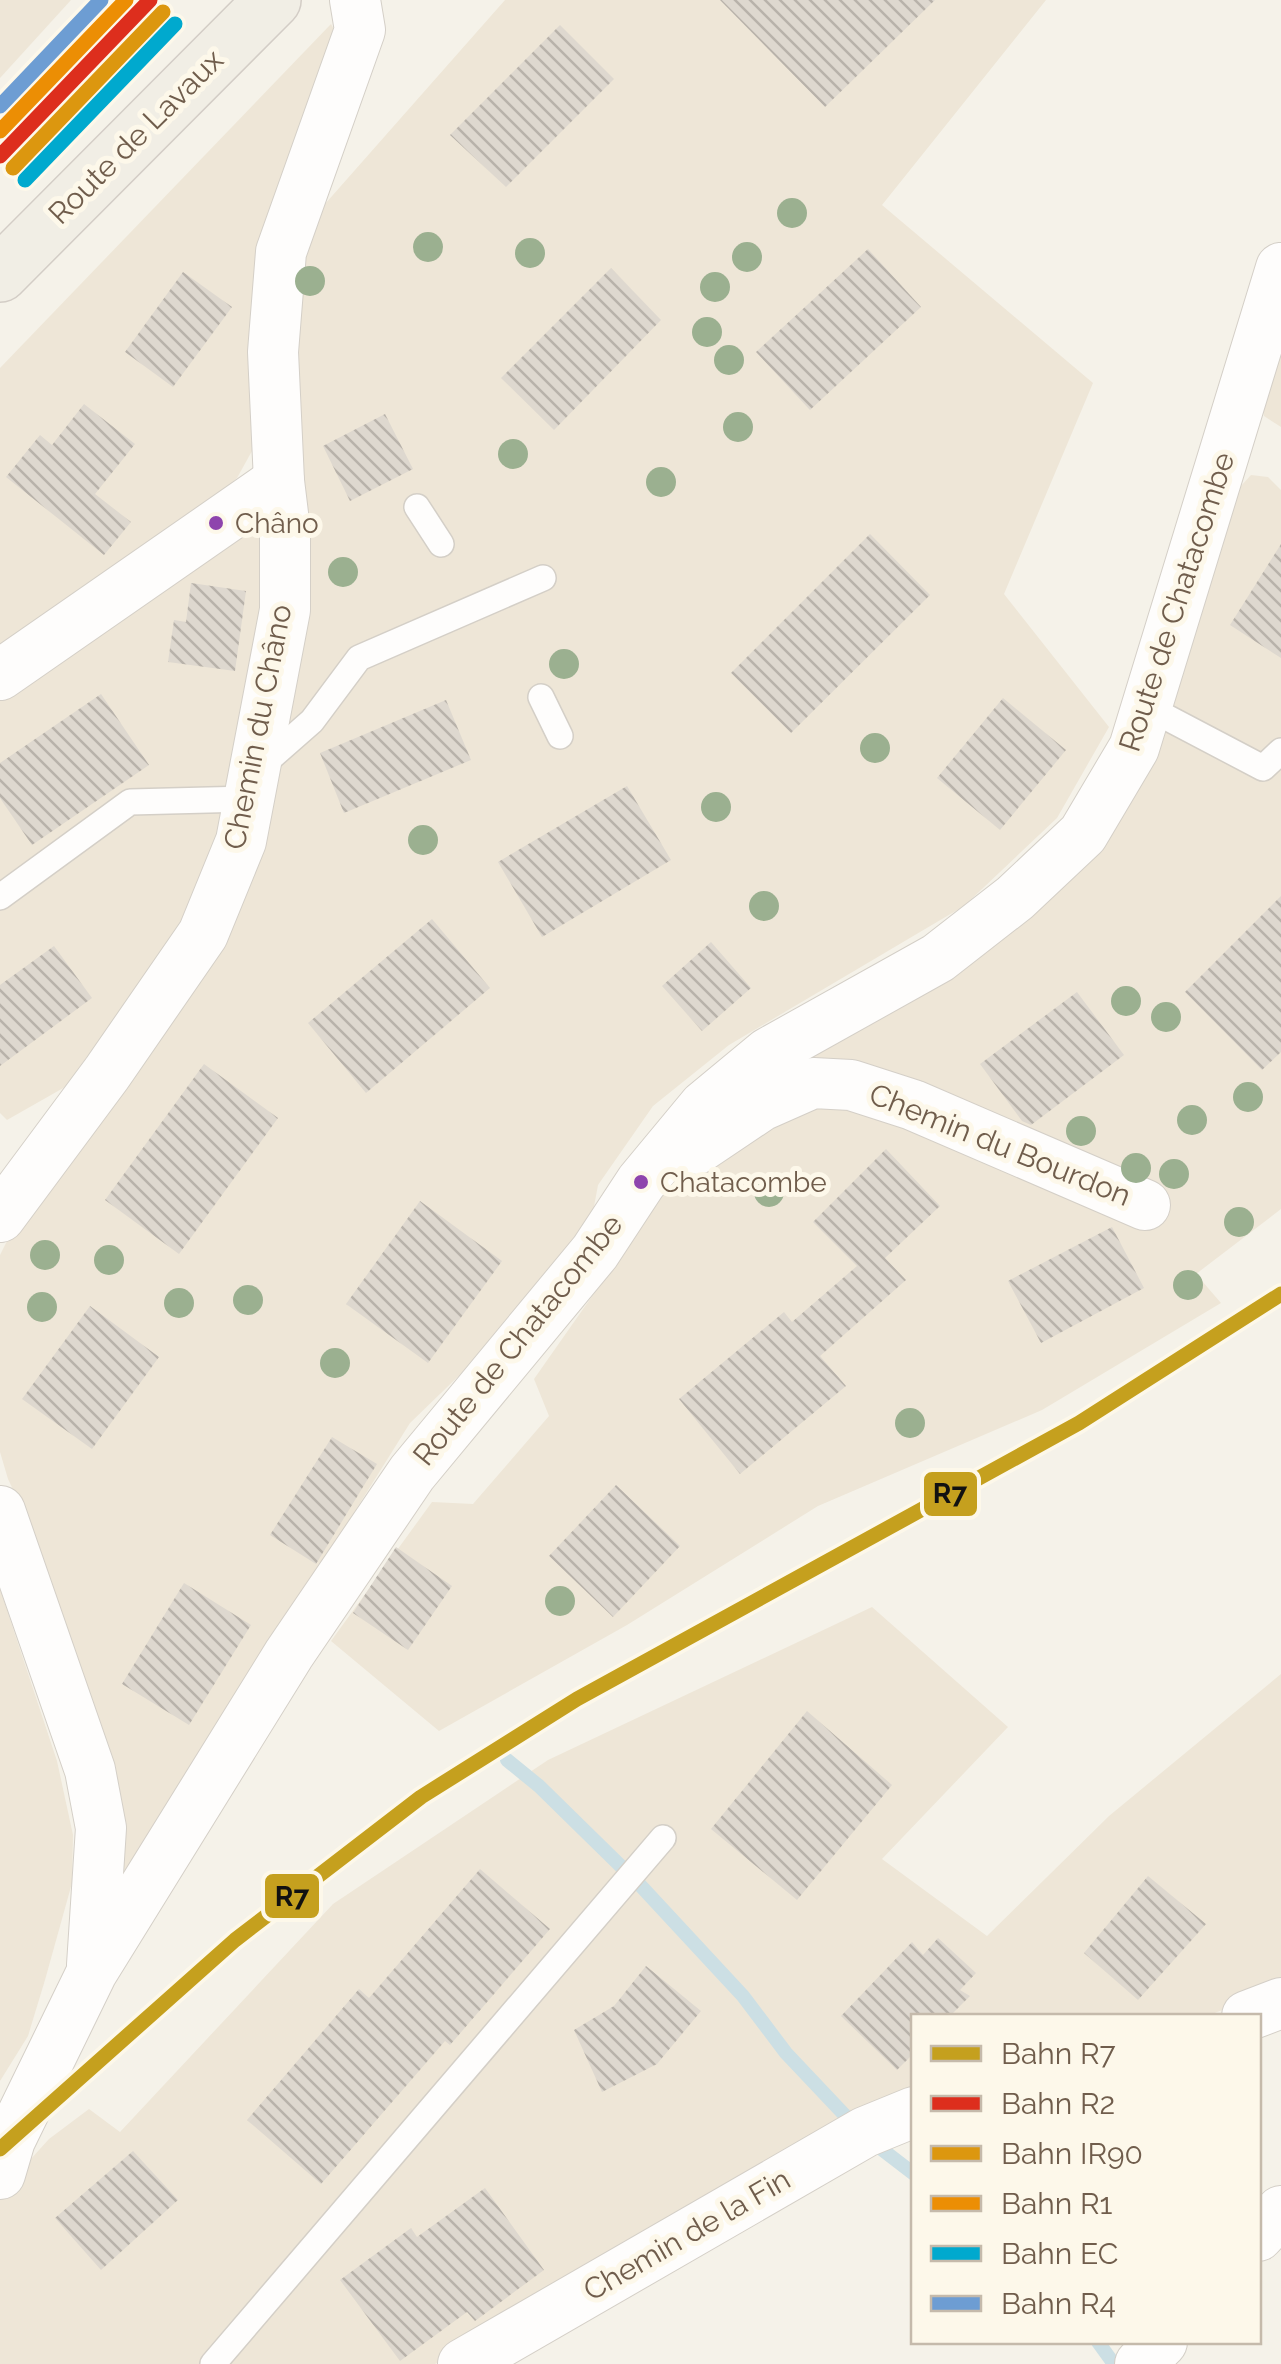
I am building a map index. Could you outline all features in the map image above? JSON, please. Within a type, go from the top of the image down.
[{"type":"main road","name":"Route de Lavaux","points":[[0,274],[273,0]]},
{"type":"street","name":"Chemin du Châno","points":[[0,1217],[108,1073],[202,934],[241,841],[285,610],[285,530],[273,352],[281,252],[360,30],[355,0]]},
{"type":"street","name":"Route de Chatacombe","points":[[5,2157],[92,1972],[288,1654],[412,1473],[595,1252],[641,1182],[704,1106],[768,1054],[938,958],[1015,898],[1083,834],[1134,748],[1281,268]]},
{"type":"street","points":[[0,675],[279,481]]},
{"type":"street","name":"Chemin du Bourdon","points":[[641,1182],[761,1106],[814,1083],[851,1085],[913,1104],[1146,1205]]},
{"type":"street","points":[[0,1511],[90,1770],[102,1828],[92,1972]]},
{"type":"street","points":[[1253,2014],[1281,2003]]},
{"type":"street","name":"Chemin de la Fin","points":[[463,2364],[850,2141],[911,2113]]},
{"type":"street","points":[[1261,2233],[1281,2211]]},
{"type":"street","points":[[1140,2364],[1160,2344]]},
{"type":"lane","points":[[417,507],[441,544]]},
{"type":"lane","points":[[0,897],[130,802],[251,785],[312,721],[359,658],[543,578]]},
{"type":"lane","points":[[541,697],[560,736]]},
{"type":"lane","points":[[1147,707],[1263,768],[1281,751]]},
{"type":"lane","points":[[213,2364],[662,1838]]},
{"type":"shaded area","points":[[0,0],[71,0],[0,78]]},
{"type":"shaded area","points":[[505,0],[1046,0],[882,205],[1093,383],[1004,594],[1109,727],[1057,818],[964,906],[729,1045],[653,1106],[598,1185],[593,1212],[503,1333],[410,1423],[125,1879],[120,1818],[35,1535],[8,1479],[0,1452],[0,1255],[15,1225],[249,865],[294,347],[310,221]]},
{"type":"shaded area","points":[[331,24],[338,37],[257,442],[237,478],[202,510],[0,658],[0,368]]},
{"type":"shaded area","points":[[1281,352],[1281,427],[1264,416],[1262,403]]},
{"type":"shaded area","points":[[1251,475],[1268,477],[1281,490],[1281,1209],[1196,1274],[1221,1303],[1042,1410],[818,1506],[627,1625],[439,1731],[331,1641],[432,1502],[473,1504],[549,1416],[534,1379],[715,1121],[1150,758],[1240,487]]},
{"type":"shaded area","points":[[250,525],[261,526],[267,612],[216,839],[181,928],[65,1087],[7,1120],[0,1113],[0,697]]},
{"type":"shaded area","points":[[0,1589],[57,1761],[73,1835],[72,1883],[45,1980],[28,2036],[0,2081]]},
{"type":"shaded area","points":[[872,1607],[1008,1727],[882,1859],[987,1936],[1109,1816],[1281,1674],[1281,1987],[1212,2014],[911,2014],[911,2096],[848,2125],[435,2364],[0,2364],[0,2193],[49,2139],[89,2109],[120,2132],[333,1904],[548,1760]]},
{"type":"building","points":[[720,0],[935,0],[825,107]]},
{"type":"building","points":[[560,25],[614,79],[506,187],[450,135]]},
{"type":"building","points":[[868,249],[921,307],[810,410],[756,352]]},
{"type":"building","points":[[611,268],[661,320],[554,430],[501,378]]},
{"type":"building","points":[[183,272],[232,307],[173,387],[125,352]]},
{"type":"building","points":[[84,404],[135,444],[95,494],[131,522],[104,555],[6,477],[40,435],[52,445]]},
{"type":"building","points":[[385,414],[413,469],[350,501],[323,446]]},
{"type":"building","points":[[870,534],[930,595],[791,733],[731,673]]},
{"type":"building","points":[[1281,544],[1281,658],[1230,625]]},
{"type":"building","points":[[191,583],[246,591],[235,671],[168,662],[174,620],[186,622]]},
{"type":"building","points":[[101,694],[149,765],[32,845],[0,798],[0,763]]},
{"type":"building","points":[[1003,698],[1066,750],[1000,830],[937,778]]},
{"type":"building","points":[[446,700],[471,760],[344,813],[320,753]]},
{"type":"building","points":[[627,786],[671,860],[542,937],[498,862]]},
{"type":"building","points":[[1281,896],[1281,1052],[1262,1070],[1185,992]]},
{"type":"building","points":[[432,919],[490,988],[366,1093],[308,1023]]},
{"type":"building","points":[[711,942],[751,988],[702,1031],[662,986]]},
{"type":"building","points":[[54,946],[92,998],[0,1066],[0,985]]},
{"type":"building","points":[[1077,992],[1124,1055],[1031,1125],[1022,1121],[980,1064]]},
{"type":"building","points":[[204,1064],[278,1118],[179,1254],[105,1200]]},
{"type":"building","points":[[886,1149],[940,1206],[885,1258],[906,1280],[820,1356],[846,1386],[740,1474],[679,1399],[784,1312],[792,1322],[857,1266],[813,1222]]},
{"type":"building","points":[[420,1201],[502,1261],[428,1363],[346,1304]]},
{"type":"building","points":[[1112,1227],[1144,1288],[1041,1343],[1008,1281]]},
{"type":"building","points":[[90,1306],[159,1357],[92,1449],[22,1399]]},
{"type":"building","points":[[332,1437],[377,1464],[316,1564],[270,1535]]},
{"type":"building","points":[[616,1485],[680,1546],[613,1617],[549,1556]]},
{"type":"building","points":[[396,1547],[452,1586],[408,1650],[353,1613]]},
{"type":"building","points":[[184,1583],[251,1625],[189,1725],[122,1684]]},
{"type":"building","points":[[807,1711],[892,1785],[797,1900],[711,1829]]},
{"type":"building","points":[[480,1869],[550,1929],[450,2045],[445,2041],[321,2184],[247,2120],[359,1989],[369,1998]]},
{"type":"building","points":[[1148,1876],[1206,1924],[1138,2000],[1084,1953]]},
{"type":"building","points":[[938,1938],[976,1973],[960,1990],[970,1996],[952,2014],[911,2014],[911,2056],[897,2070],[841,2016],[912,1942],[923,1955]]},
{"type":"building","points":[[646,1966],[701,2011],[657,2064],[602,2092],[574,2030],[614,2006]]},
{"type":"building","points":[[133,2151],[178,2200],[101,2270],[55,2218]]},
{"type":"building","points":[[485,2188],[544,2270],[475,2321],[467,2312],[400,2361],[340,2280],[411,2228],[417,2237]]},
{"type":"waterway","points":[[507,1760],[640,1885],[855,2126]]},
{"type":"waterway","points":[[871,2141],[911,2172]]},
{"type":"waterway","points":[[1099,2344],[1114,2364]]},
{"type":"rail line","name":"R4","points":[[0,106],[101,0]]},
{"type":"rail line","name":"R1","points":[[0,131],[126,0]]},
{"type":"rail line","name":"R2","points":[[0,156],[150,0]]},
{"type":"rail line","name":"IR90","points":[[13,168],[163,12]]},
{"type":"rail line","name":"EC","points":[[25,180],[175,24]]},
{"type":"rail line","name":"R7","points":[[0,2149],[235,1940],[421,1797],[577,1699],[1079,1423],[1281,1294]]},
{"type":"place","name":"Châno","points":[[216,523]]},
{"type":"place","name":"Chatacombe","points":[[641,1182]]}]
